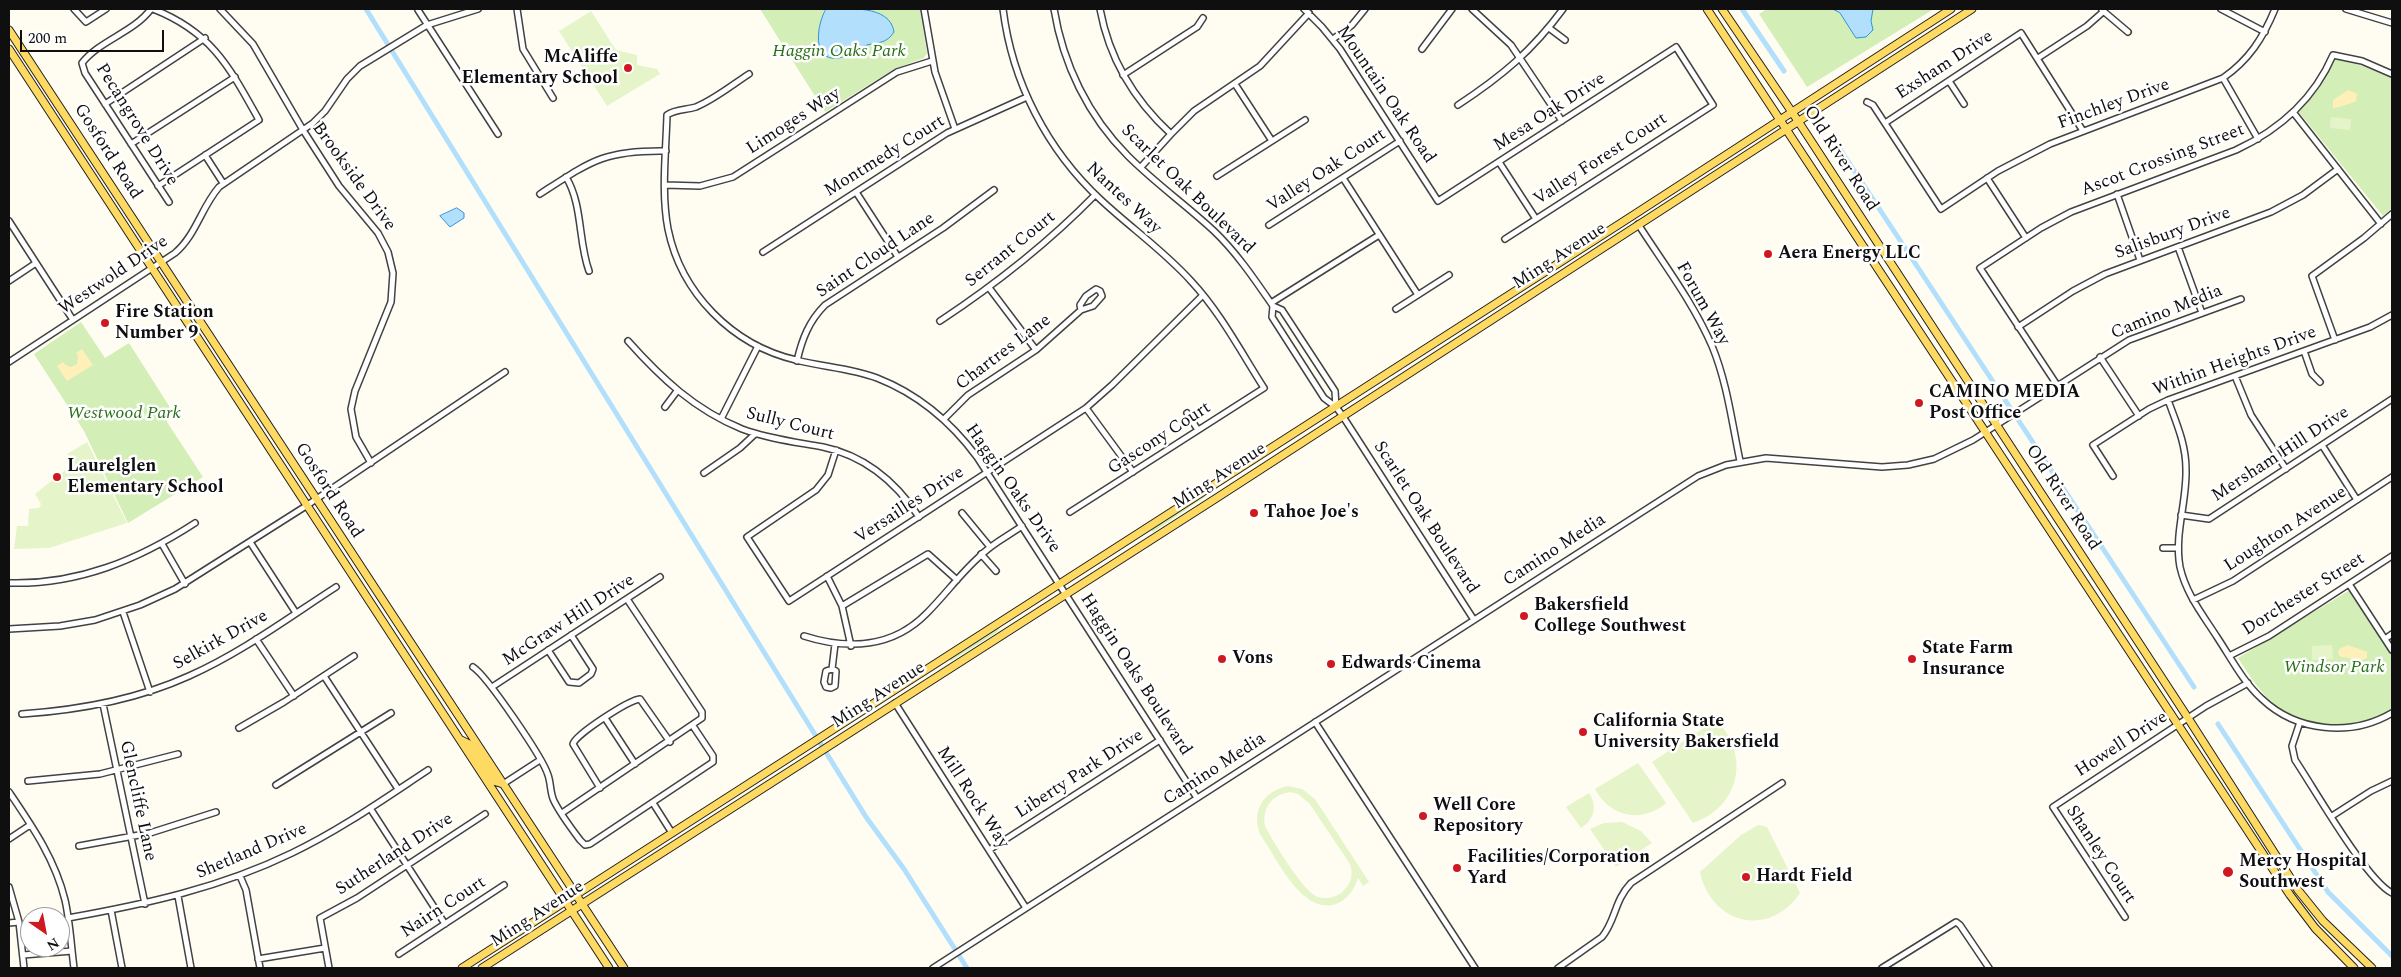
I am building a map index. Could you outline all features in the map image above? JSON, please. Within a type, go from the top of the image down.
[{"type":"main road","name":"Old River Road","points":[[1707,9],[2302,912],[2328,944],[2354,968]]},
{"type":"main road","name":"Old River Road","points":[[1722,9],[1798,121],[2188,718],[2298,890],[2323,921],[2372,968]]},
{"type":"main road","name":"Ming Avenue","points":[[462,968],[813,744],[1059,583],[1950,9]]},
{"type":"main road","name":"Ming Avenue","points":[[482,968],[1972,9]]},
{"type":"main road","name":"Gosford Road","points":[[9,30],[624,968]]},
{"type":"main road","name":"Gosford Road","points":[[9,49],[609,968]]},
{"type":"main road","points":[[895,703],[898,694],[925,671]]},
{"type":"main road","points":[[459,739],[469,744],[493,782],[503,784]]},
{"type":"main road","points":[[2251,836],[2260,837],[2274,860],[2282,865]]},
{"type":"street","points":[[74,9],[86,22],[106,9]]},
{"type":"street","points":[[152,9],[185,24],[205,38],[220,54],[259,120],[158,186]]},
{"type":"street","name":"Pecangrove Drive","points":[[152,9],[136,24],[88,55],[82,63],[85,73],[169,202]]},
{"type":"street","name":"Brookside Drive","points":[[220,9],[253,44],[303,130],[339,186],[378,233],[391,262],[393,282],[390,302],[355,391],[351,409],[356,437],[371,464]]},
{"type":"street","name":"Westwold Drive","points":[[9,362],[175,253],[188,240],[208,202],[223,183],[320,117],[352,73],[384,50],[427,25],[478,9]]},
{"type":"street","points":[[516,9],[523,49],[553,98]]},
{"type":"street","points":[[924,9],[932,62],[955,129]]},
{"type":"street","name":"Nantes Way","points":[[1002,9],[1012,56],[1027,97],[1053,145],[1095,194],[1182,271],[1203,295],[1264,388]]},
{"type":"street","name":"Scarlet Oak Boulevard","points":[[1054,9],[1064,53],[1084,98],[1104,128],[1141,167],[1227,244],[1272,304],[1282,310],[1335,391],[1336,406]]},
{"type":"street","points":[[1100,9],[1110,45],[1123,75],[1145,106],[1171,134]]},
{"type":"street","name":"Mountain Oak Road","points":[[1304,9],[1333,40],[1438,201]]},
{"type":"street","points":[[1333,40],[1352,25],[1365,9]]},
{"type":"street","points":[[1422,49],[1452,9]]},
{"type":"street","points":[[1472,9],[1501,34],[1522,58],[1562,121]]},
{"type":"street","points":[[1458,104],[1489,84],[1522,58],[1563,9]]},
{"type":"street","points":[[2221,9],[2265,32]]},
{"type":"street","name":"Finchley Drive","points":[[1885,123],[1941,209],[1987,178],[2034,151],[2083,130],[2222,78],[2245,60],[2265,32],[2275,9]]},
{"type":"street","points":[[2346,9],[2392,23]]},
{"type":"street","points":[[418,10],[498,134]]},
{"type":"street","points":[[2083,130],[2038,58],[2088,26],[2103,10],[2128,32]]},
{"type":"street","points":[[1141,167],[1194,111],[1260,66],[1309,13]]},
{"type":"street","points":[[1123,75],[1197,27],[1203,18]]},
{"type":"street","points":[[1549,28],[1565,40]]},
{"type":"street","name":"Exsham Drive","points":[[1885,123],[2022,33],[2038,58]]},
{"type":"street","points":[[105,104],[205,38]]},
{"type":"street","name":"Mesa Oak Drive","points":[[1438,201],[1676,47],[1713,104]]},
{"type":"street","name":"Ascot Crossing Street","points":[[2018,327],[1980,268],[2071,212],[2236,150],[2258,139],[2293,112],[2317,83],[2333,55],[2362,61],[2392,74]]},
{"type":"street","name":"Limoges Way","points":[[665,185],[700,186],[733,177],[897,72],[932,62]]},
{"type":"street","name":"Haggin Oaks Drive","points":[[749,74],[704,103],[687,109],[672,111],[667,115],[665,185],[668,229],[677,258],[689,282],[712,313],[735,332],[758,346],[797,361],[849,369],[878,378],[919,400],[944,419],[968,444],[1066,593]]},
{"type":"street","points":[[131,144],[235,77]]},
{"type":"street","points":[[2222,78],[2258,139]]},
{"type":"street","points":[[1949,81],[1964,104]]},
{"type":"street","points":[[1235,84],[1272,141]]},
{"type":"street","name":"Montmedy Court","points":[[763,252],[955,129],[1027,97]]},
{"type":"street","points":[[1867,102],[1873,105],[1885,123]]},
{"type":"street","name":"Valley Forest Court","points":[[1505,239],[1713,104]]},
{"type":"street","points":[[2293,112],[2381,224]]},
{"type":"street","points":[[1218,176],[1304,120]]},
{"type":"street","name":"Valley Oak Court","points":[[1269,225],[1400,141]]},
{"type":"street","points":[[540,194],[594,161],[615,153],[666,151]]},
{"type":"street","points":[[205,155],[223,183]]},
{"type":"street","points":[[1499,162],[1536,219]]},
{"type":"street","name":"Salisbury Drive","points":[[2018,327],[2089,282],[2140,260],[2271,212],[2303,195],[2338,169]]},
{"type":"street","points":[[566,177],[575,197],[584,255],[589,271]]},
{"type":"street","points":[[1342,178],[1418,295]]},
{"type":"street","points":[[1987,178],[2026,238]]},
{"type":"street","name":"Saint Cloud Lane","points":[[797,361],[804,334],[819,311],[834,298],[943,228],[994,190]]},
{"type":"street","points":[[856,192],[898,257]]},
{"type":"street","name":"Serrant Court","points":[[940,321],[990,288],[1075,215],[1095,194]]},
{"type":"street","points":[[2117,194],[2140,260]]},
{"type":"street","points":[[2335,340],[2312,276],[2392,214]]},
{"type":"street","points":[[9,221],[73,320]]},
{"type":"street","name":"Forum Way","points":[[1638,224],[1693,309],[1712,348],[1723,380],[1740,461]]},
{"type":"street","points":[[1272,304],[1379,235]]},
{"type":"street","points":[[2178,247],[2202,313]]},
{"type":"street","points":[[9,281],[36,263]]},
{"type":"street","points":[[1396,309],[1449,274]]},
{"type":"street","points":[[990,288],[1036,350]]},
{"type":"street","name":"Chartres Lane","points":[[944,419],[968,395],[1036,350],[1081,310],[1093,306],[1102,296],[1100,292],[1096,289],[1086,296],[1080,305],[1081,310]]},
{"type":"street","name":"Versailles Drive","points":[[836,450],[828,474],[816,490],[747,537],[789,601],[1086,408],[1112,385],[1203,295]]},
{"type":"street","name":"Camino Media","points":[[933,968],[1688,482],[1712,470],[1740,461],[1781,458],[1867,467],[1893,467],[1920,463],[1947,454],[1985,432],[2129,340],[2241,299]]},
{"type":"street","name":"Scarlet Oak Boulevard","points":[[1272,304],[1272,317],[1324,398],[1336,406],[1474,620]]},
{"type":"street","name":"Within Heights Drive","points":[[2113,476],[2093,446],[2139,416],[2168,400],[2370,327],[2392,315]]},
{"type":"street","points":[[2018,327],[2057,385]]},
{"type":"street","name":"Sully Court","points":[[628,341],[677,391],[721,419],[755,434],[836,450],[865,462],[885,476],[902,493],[919,517]]},
{"type":"street","points":[[721,419],[758,346]]},
{"type":"street","points":[[2304,351],[2312,374],[2320,382]]},
{"type":"street","points":[[2100,357],[2139,416]]},
{"type":"street","points":[[9,629],[60,626],[123,612],[185,584],[371,464],[506,372]]},
{"type":"street","points":[[2235,376],[2250,415],[2286,469]]},
{"type":"street","name":"Gascony Court","points":[[1070,512],[1264,388]]},
{"type":"street","points":[[665,407],[677,391]]},
{"type":"street","name":"Mersham Hill Drive","points":[[2181,515],[2209,519],[2392,399]]},
{"type":"street","points":[[2168,400],[2182,438],[2186,458],[2186,480],[2178,548],[2184,580],[2193,600],[2248,683],[2270,706],[2300,722],[2323,728],[2346,728],[2366,724],[2392,715]]},
{"type":"street","points":[[1086,408],[1133,472]]},
{"type":"street","points":[[1187,413],[1198,430]]},
{"type":"street","points":[[704,473],[740,448],[755,434]]},
{"type":"street","points":[[2322,445],[2357,500]]},
{"type":"street","points":[[2390,478],[2392,485]]},
{"type":"street","name":"Loughton Avenue","points":[[2193,600],[2234,581],[2390,478]]},
{"type":"street","points":[[962,513],[990,547]]},
{"type":"street","points":[[9,583],[51,581],[82,576],[130,560],[162,544],[195,523]]},
{"type":"street","points":[[804,636],[851,646],[874,643],[907,630],[926,614],[981,554],[1022,526]]},
{"type":"street","points":[[250,542],[296,613]]},
{"type":"street","points":[[162,544],[185,584]]},
{"type":"street","points":[[2163,548],[2178,548]]},
{"type":"street","points":[[842,606],[928,554],[957,580]]},
{"type":"street","points":[[981,554],[996,571]]},
{"type":"street","name":"Dorchester Street","points":[[2229,656],[2269,636],[2392,556]]},
{"type":"street","points":[[827,576],[842,606],[851,646]]},
{"type":"street","name":"McGraw Hill Drive","points":[[492,687],[660,577]]},
{"type":"street","points":[[2349,584],[2392,650]]},
{"type":"street","name":"Selkirk Drive","points":[[22,714],[74,710],[150,692],[209,667],[256,639],[336,586]]},
{"type":"street","name":"Haggin Oaks Boulevard","points":[[1066,593],[1197,798]]},
{"type":"street","points":[[562,813],[694,726],[702,718],[702,712],[627,599]]},
{"type":"street","points":[[123,612],[150,692]]},
{"type":"street","points":[[2385,639],[2392,634]]},
{"type":"street","points":[[548,650],[572,684],[579,683],[591,674],[593,669],[571,635]]},
{"type":"street","points":[[256,639],[294,696]]},
{"type":"street","points":[[832,668],[835,644]]},
{"type":"street","points":[[239,728],[294,696],[354,656]]},
{"type":"street","points":[[473,668],[479,671],[492,687],[540,760],[548,774],[554,800],[580,840],[585,844],[590,844],[713,762],[713,756],[694,726]]},
{"type":"street","points":[[324,676],[398,790]]},
{"type":"street","name":"Howell Drive","points":[[2053,807],[2206,706],[2248,683]]},
{"type":"street","points":[[600,788],[572,744],[577,736],[632,701],[640,699],[670,742]]},
{"type":"street","name":"Mill Rock Way","points":[[895,703],[1026,908]]},
{"type":"street","name":"Glencliffe Lane","points":[[103,704],[145,904]]},
{"type":"street","points":[[276,785],[391,713]]},
{"type":"street","points":[[605,718],[635,764]]},
{"type":"street","points":[[1315,722],[1474,968]]},
{"type":"street","points":[[2300,722],[2292,753],[2368,870],[2385,889],[2392,892]]},
{"type":"street","name":"Liberty Park Drive","points":[[989,850],[1160,740]]},
{"type":"street","points":[[28,781],[74,778],[117,771],[178,754]]},
{"type":"street","points":[[503,784],[540,760]]},
{"type":"street","name":"Shetland Drive","points":[[70,918],[178,896],[240,876],[312,843],[428,770]]},
{"type":"street","points":[[2332,816],[2371,791],[2392,781]]},
{"type":"street","points":[[1558,968],[1602,937],[1607,931],[1617,902],[1631,883],[1782,784]]},
{"type":"street","points":[[9,792],[30,825],[55,871],[65,907]]},
{"type":"street","points":[[653,803],[672,833]]},
{"type":"street","name":"Shanley Court","points":[[2053,807],[2125,917]]},
{"type":"street","points":[[370,808],[445,924]]},
{"type":"street","points":[[79,846],[131,837],[178,825],[216,812]]},
{"type":"street","name":"Sutherland Drive","points":[[325,948],[320,918],[351,901],[485,814]]},
{"type":"street","points":[[9,839],[30,825]]},
{"type":"street","points":[[240,876],[246,890],[260,968]]},
{"type":"street","name":"Nairn Court","points":[[399,954],[504,885]]},
{"type":"street","points":[[9,887],[19,922],[20,933]]},
{"type":"street","points":[[178,896],[191,968]]},
{"type":"street","points":[[112,910],[122,968]]},
{"type":"street","points":[[9,923],[19,922]]},
{"type":"street","points":[[1882,968],[1956,922],[1960,925],[1989,968]]},
{"type":"street","points":[[70,934],[74,968]]},
{"type":"street","points":[[258,960],[325,948],[328,968]]},
{"type":"green space","name":"Haggin Oaks Park","points":[[760,9],[920,9],[927,53],[924,58],[894,69],[825,112]]},
{"type":"green space","points":[[1767,9],[1934,9],[1807,87],[1759,14]]},
{"type":"green space","points":[[591,11],[616,50],[637,55],[637,65],[657,69],[660,74],[607,106],[559,31]]},
{"type":"green space","points":[[2335,58],[2360,65],[2392,78],[2392,208],[2383,216],[2298,111]]},
{"type":"green space","points":[[2331,117],[2351,119],[2350,130],[2330,128]]},
{"type":"green space","name":"Westwood Park","points":[[81,322],[105,358],[129,343],[171,409],[167,422],[203,477],[128,523],[84,431],[34,354]]},
{"type":"green space","points":[[87,442],[127,523],[49,548],[14,549],[17,526],[28,526],[29,509],[39,508],[41,504],[35,494],[73,464],[67,454]]},
{"type":"green space","points":[[1206,496],[1153,532],[1150,529],[1199,498]]},
{"type":"green space","name":"Windsor Park","points":[[2350,590],[2392,654],[2392,710],[2380,717],[2366,721],[2336,725],[2305,721],[2291,716],[2279,708],[2261,691],[2238,658]]},
{"type":"green space","points":[[1002,623],[997,632],[951,661],[949,658]]},
{"type":"green space","points":[[2332,645],[2333,659],[2312,660],[2312,646]]},
{"type":"green space","points":[[1716,720],[1727,734],[1734,749],[1735,779],[1730,793],[1721,805],[1709,815],[1693,823],[1652,762]]},
{"type":"green space","points":[[1638,763],[1666,803],[1657,810],[1647,814],[1627,814],[1609,806],[1601,799],[1595,789]]},
{"type":"green space","points":[[1288,786],[1302,789],[1315,799],[1369,882],[1363,886],[1358,878],[1350,894],[1336,904],[1324,905],[1312,901],[1301,893],[1282,869],[1260,834],[1258,825],[1257,817],[1262,803],[1272,792]],"holes":[[[1290,792],[1298,794],[1309,803],[1350,864],[1352,874],[1349,883],[1342,892],[1335,896],[1322,898],[1309,891],[1287,863],[1265,826],[1265,813],[1273,799]]]},
{"type":"green space","points":[[1589,793],[1594,808],[1592,817],[1581,828],[1566,807]]},
{"type":"green space","points":[[1622,822],[1641,831],[1652,843],[1616,867],[1590,829],[1604,823]]},
{"type":"green space","name":"Hardt Field","points":[[1758,825],[1767,827],[1800,893],[1787,907],[1773,916],[1758,920],[1742,919],[1728,914],[1716,904],[1706,890],[1700,872],[1741,835]]},
{"type":"sand","points":[[2348,90],[2357,94],[2356,101],[2333,108],[2333,100]]},
{"type":"sand","points":[[82,349],[93,365],[67,381],[57,366],[63,362],[71,367],[77,364],[78,356],[76,353]]},
{"type":"sand","points":[[2348,645],[2367,652],[2367,658],[2363,660],[2341,657],[2338,654],[2339,649]]},
{"type":"water","points":[[826,9],[856,9],[876,12],[891,23],[894,32],[888,39],[882,42],[863,46],[842,57],[829,58],[823,54],[819,40],[820,23]]},
{"type":"water","points":[[1833,9],[1873,9],[1871,21],[1873,30],[1866,37],[1856,38],[1840,13]]},
{"type":"water","points":[[457,208],[464,213],[464,218],[450,227],[440,216]]},
{"type":"waterway","points":[[366,9],[866,817],[904,869],[967,968]]},
{"type":"waterway","points":[[1742,9],[1784,71]]},
{"type":"waterway","points":[[1832,137],[2194,687]]},
{"type":"waterway","points":[[2218,724],[2328,892],[2392,956]]},
{"type":"place","name":"McAliffe Elementary School","points":[[628,68]]},
{"type":"place","name":"Aera Energy LLC","points":[[1768,254]]},
{"type":"place","name":"Fire Station Number 9","points":[[105,323]]},
{"type":"place","name":"CAMINO MEDIA Post Office","points":[[1919,403]]},
{"type":"place","name":"Laurelglen Elementary School","points":[[57,477]]},
{"type":"place","name":"Tahoe Joe's","points":[[1254,513]]},
{"type":"place","name":"Bakersfield College Southwest","points":[[1524,616]]},
{"type":"place","name":"Vons","points":[[1222,659]]},
{"type":"place","name":"State Farm Insurance","points":[[1912,659]]},
{"type":"place","name":"Edwards Cinema","points":[[1331,664]]},
{"type":"place","name":"California State University Bakersfield","points":[[1583,732]]},
{"type":"place","name":"Well Core Repository","points":[[1423,816]]},
{"type":"place","name":"Facilities/Corporation Yard","points":[[1457,868]]},
{"type":"place","name":"Mercy Hospital Southwest","points":[[2228,872]]},
{"type":"place","name":"Hardt Field","points":[[1746,877]]}]
